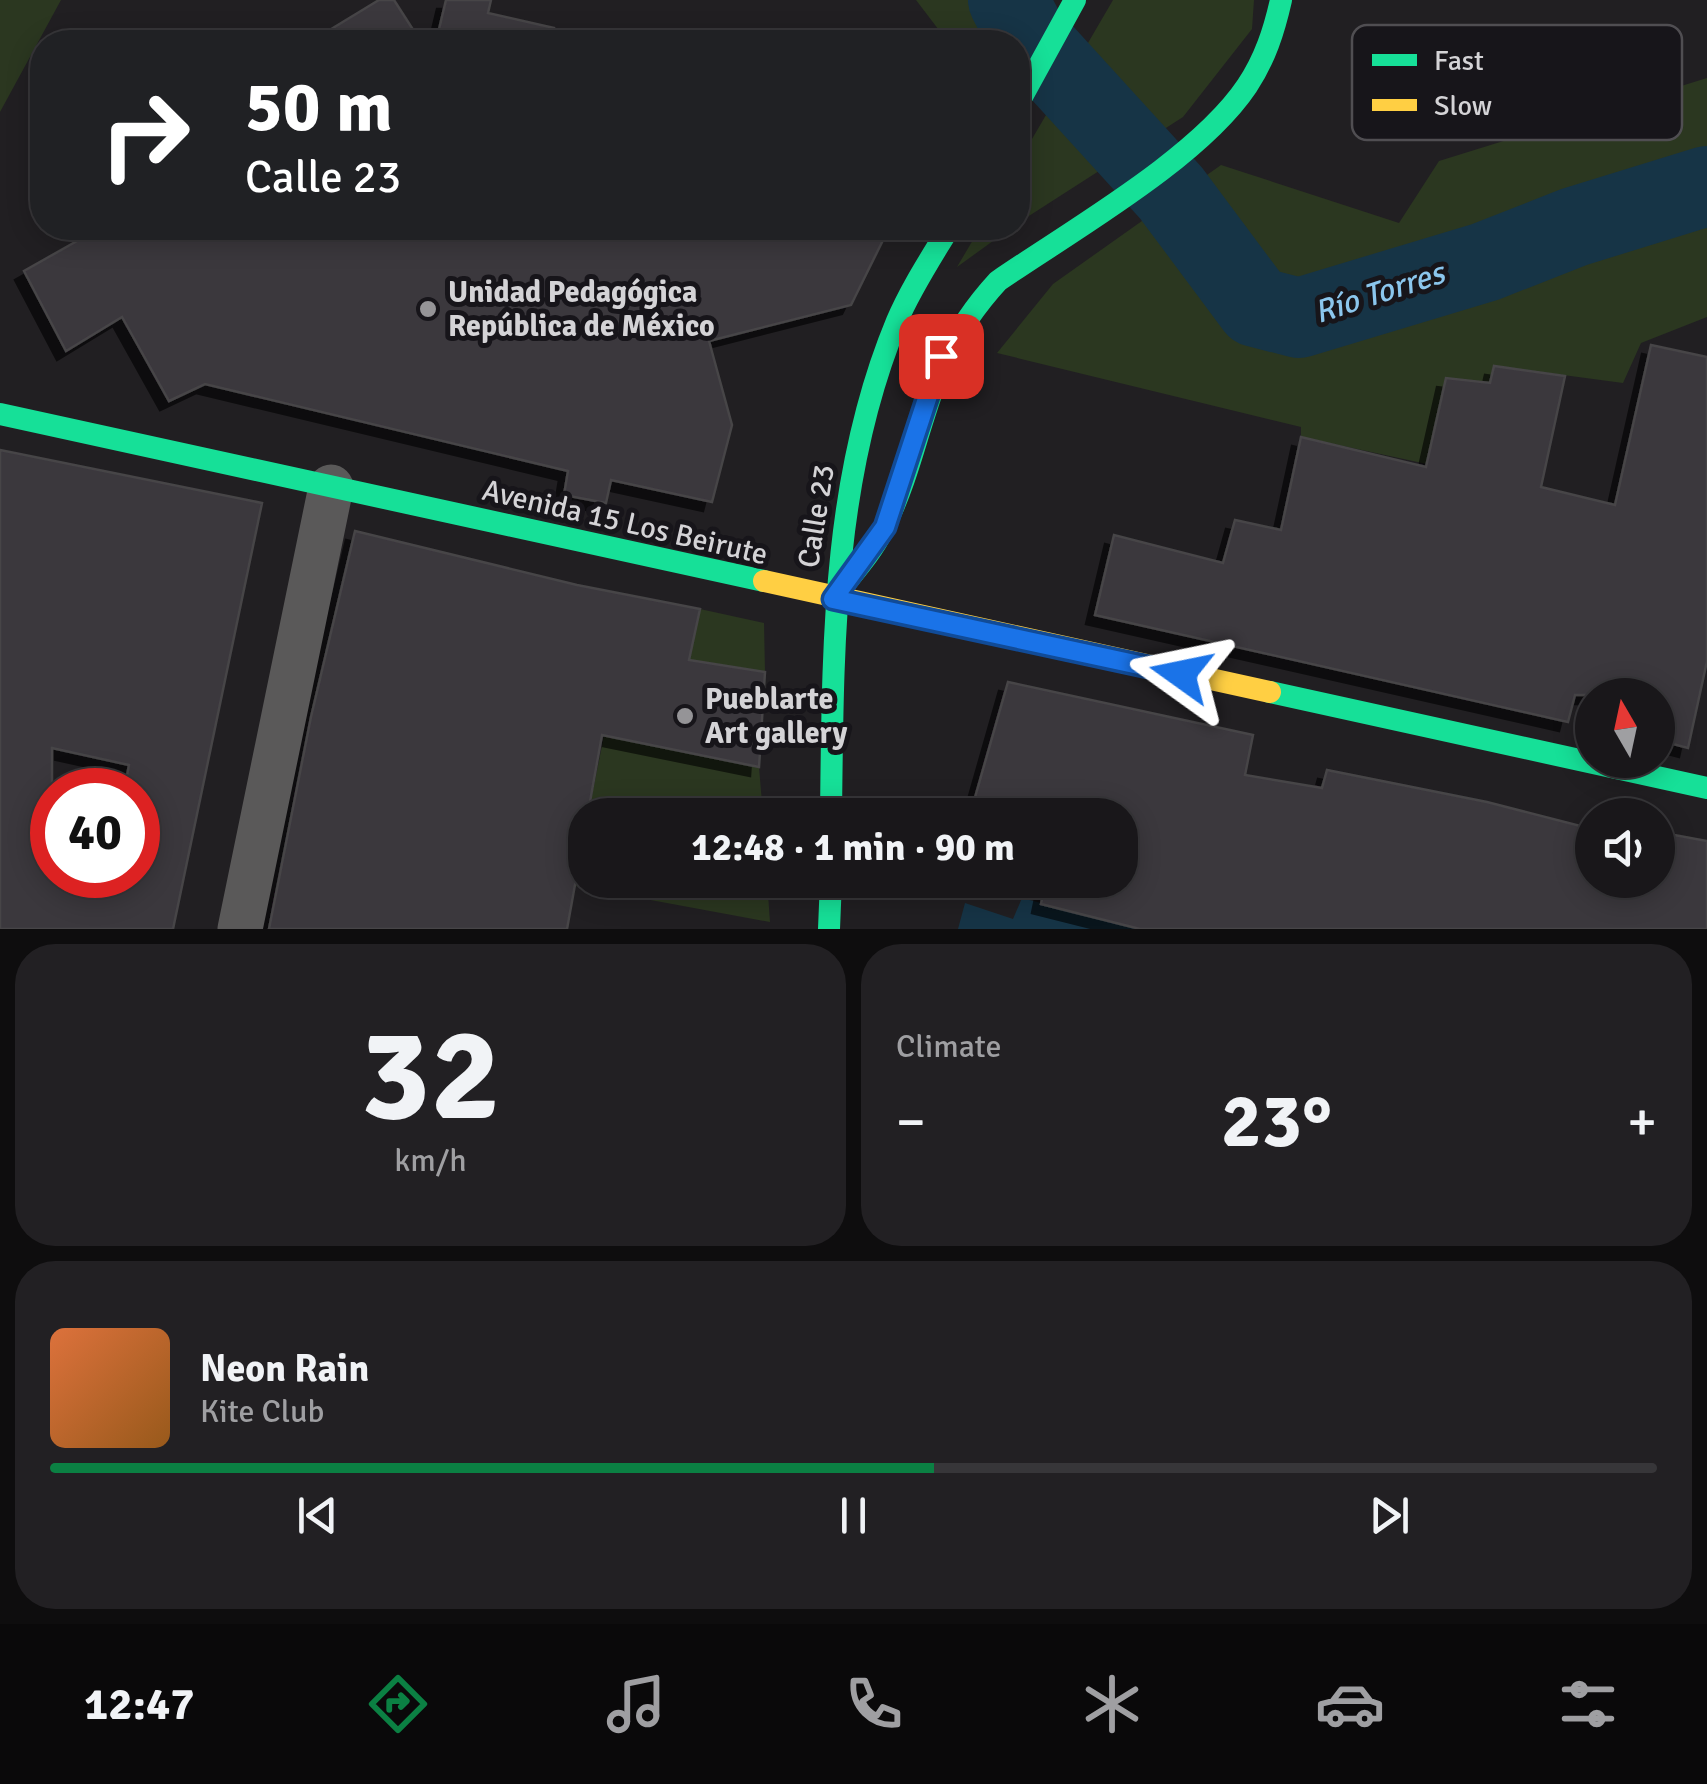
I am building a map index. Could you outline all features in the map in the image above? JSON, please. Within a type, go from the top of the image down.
[{"type":"street","points":[[1030,82],[1076,0]]},
{"type":"street","name":"Calle 23","points":[[833,599],[885,527],[952,333],[998,281],[1212,130],[1244,92],[1269,47],[1281,0]]},
{"type":"street","name":"Calle 23","points":[[833,599],[870,394],[898,318],[942,240]]},
{"type":"street","name":"Avenida 15 Los Beirute","points":[[0,414],[1707,788]]},
{"type":"street","points":[[240,929],[332,487]]},
{"type":"street","points":[[832,798],[833,599]]},
{"type":"street","points":[[829,929],[830,898]]},
{"type":"green space","points":[[0,0],[61,0],[45,30],[30,30],[30,57],[0,112]]},
{"type":"green space","points":[[916,0],[1028,0],[1013,30],[939,30]]},
{"type":"green space","points":[[1113,0],[1254,0],[1252,29],[1183,117],[1030,215],[1030,142]]},
{"type":"green space","points":[[1707,78],[1707,317],[1641,343],[1623,383],[1495,366],[1490,383],[1447,378],[1427,464],[1301,437],[1301,427],[997,353],[1053,284],[1221,165],[1399,223],[1439,161],[1507,140],[1682,140],[1682,86]]},
{"type":"green space","points":[[973,240],[994,240],[957,267]]},
{"type":"green space","points":[[700,609],[764,623],[765,672],[689,660]]},
{"type":"green space","points":[[604,736],[759,767],[762,798],[591,798]]},
{"type":"green space","points":[[640,898],[768,898],[770,922]]},
{"type":"water","points":[[1022,898],[1140,929],[958,929],[965,903],[1013,919]]},
{"type":"building","points":[[379,0],[394,0],[413,30],[330,30]]},
{"type":"building","points":[[446,0],[491,0],[488,13],[554,28],[554,30],[439,30]]},
{"type":"building","points":[[79,240],[883,240],[851,305],[709,341],[732,425],[712,502],[611,480],[606,503],[564,495],[568,471],[205,384],[169,401],[122,317],[66,351],[24,271]]},
{"type":"building","points":[[1651,345],[1707,357],[1707,661],[1688,748],[1675,745],[1675,678],[1575,678],[1568,722],[1095,615],[1114,535],[1223,563],[1235,520],[1281,530],[1301,437],[1426,467],[1446,378],[1490,383],[1494,366],[1565,376],[1541,487],[1615,505]]},
{"type":"building","points":[[0,450],[262,503],[173,929],[0,929]]},
{"type":"building","points":[[355,531],[577,585],[700,609],[689,660],[765,672],[759,767],[602,735],[591,798],[568,798],[568,898],[573,898],[567,929],[269,929],[311,717]]},
{"type":"building","points":[[1008,682],[1253,735],[1245,775],[1322,788],[1327,770],[1487,802],[1575,825],[1575,898],[1675,898],[1675,835],[1707,841],[1707,929],[1140,929],[1041,904],[1042,898],[1138,898],[1138,798],[975,798]]},
{"type":"waterway","name":"Río Torres","points":[[1008,0],[1024,30]]},
{"type":"waterway","name":"Río Torres","points":[[1030,38],[1171,193],[1256,307],[1299,318],[1485,262],[1574,227],[1707,186]]},
{"type":"traffic: fast","points":[[1030,82],[1075,0]]},
{"type":"traffic: fast","points":[[833,599],[883,530],[939,373],[972,313],[998,281],[1132,192],[1198,140],[1225,113],[1259,66],[1281,0]]},
{"type":"traffic: fast","points":[[831,798],[840,564],[860,441],[897,321],[942,240]]},
{"type":"traffic: fast","points":[[0,414],[764,581]]},
{"type":"traffic: fast","points":[[1270,692],[1707,788]]},
{"type":"traffic: fast","points":[[829,929],[830,898]]},
{"type":"traffic: slow","points":[[764,581],[1270,692]]},
{"type":"place","name":"Unidad Pedagógica República de México","points":[[428,309]]},
{"type":"place","name":"Pueblarte Art gallery","points":[[685,716]]},
{"type":"route","points":[[941,356],[885,527],[833,599],[1181,674]]}]
